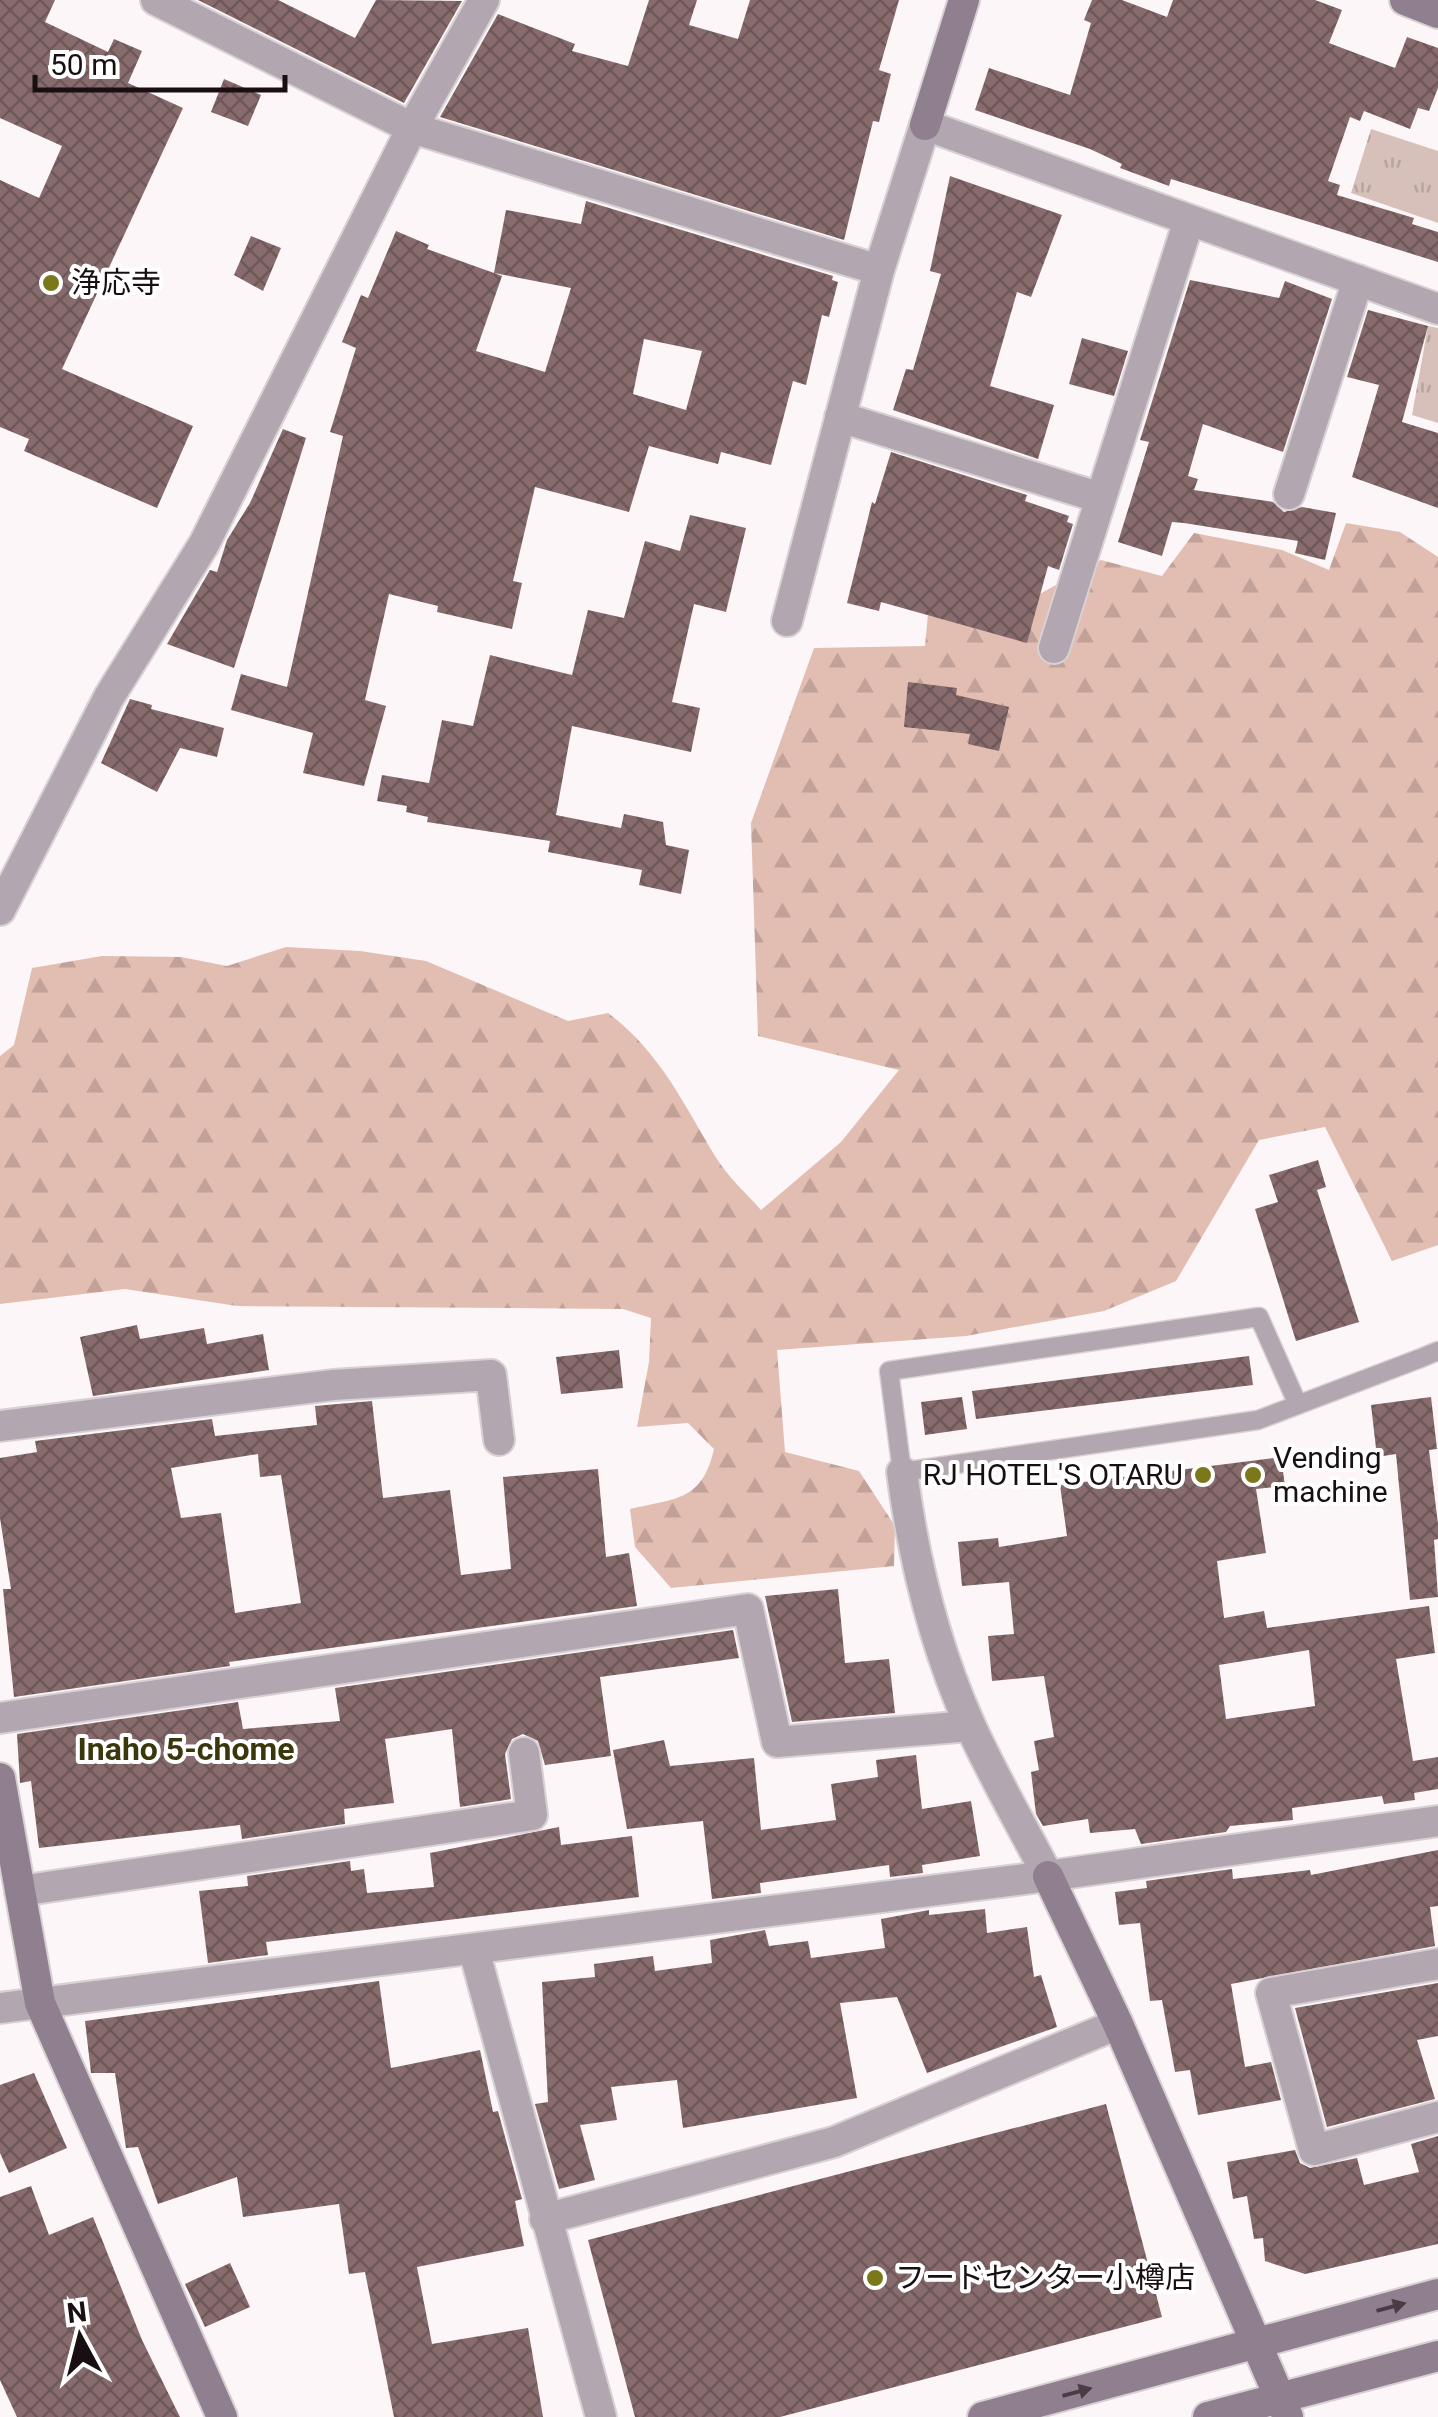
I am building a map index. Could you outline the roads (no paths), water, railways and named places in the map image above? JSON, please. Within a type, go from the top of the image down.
[{"type":"street","points":[[156,0],[412,128],[879,270]]},
{"type":"street","points":[[0,910],[109,697],[204,544],[412,128],[484,0]]},
{"type":"street","points":[[787,620],[879,270],[964,0]]},
{"type":"street","points":[[926,126],[1438,309]]},
{"type":"street","points":[[1054,648],[1189,220]]},
{"type":"street","points":[[1289,494],[1358,280]]},
{"type":"street","points":[[840,417],[1101,498]]},
{"type":"street","points":[[0,1426],[334,1385],[491,1375],[499,1440]]},
{"type":"street","points":[[902,1472],[914,1539],[952,1682],[970,1726],[1048,1876],[1118,2024],[1284,2407]]},
{"type":"street","points":[[0,1718],[748,1609],[778,1742],[970,1726]]},
{"type":"street","points":[[20,1891],[532,1815],[524,1754]]},
{"type":"street","points":[[0,1778],[40,2003],[222,2417]]},
{"type":"street","points":[[0,2008],[1048,1876],[1438,1821]]},
{"type":"street","points":[[474,1950],[601,2417]]},
{"type":"street","points":[[1438,1964],[1272,1992],[1314,2150],[1438,2117]]},
{"type":"street","points":[[545,2219],[834,2142],[1118,2024]]},
{"type":"street","points":[[982,2417],[1438,2294]]},
{"type":"street","points":[[1208,2417],[1284,2407],[1438,2356]]},
{"type":"lane","points":[[1298,1405],[1259,1317],[888,1371],[902,1472],[1258,1420],[1298,1405],[1438,1351]]},
{"type":"place","name":"浄応寺","points":[[51,283]]},
{"type":"place","name":"RJ HOTEL'S OTARU","points":[[1203,1475]]},
{"type":"place","name":"Vending machine","points":[[1253,1475]]},
{"type":"place","name":"フードセンター小樽店","points":[[875,2278]]},
{"type":"district","name":"Inaho 5-chome","points":[[186,1749]]}]
